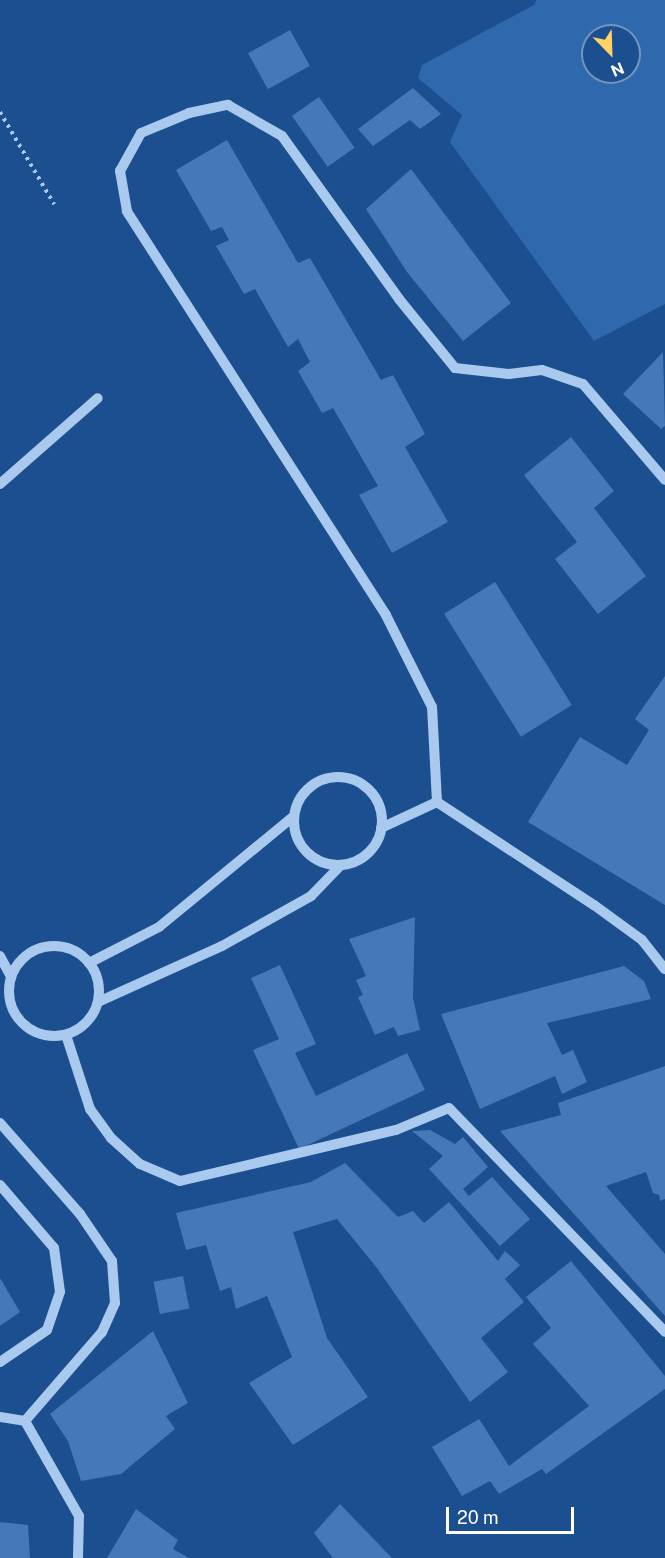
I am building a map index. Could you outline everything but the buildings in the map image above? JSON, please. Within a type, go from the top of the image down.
[{"type":"street","points":[[437,802],[432,707],[418,674],[386,615],[127,211],[120,171],[141,133],[189,112],[228,105],[282,136],[399,299],[455,368],[509,374],[542,370],[583,384],[665,480]]},
{"type":"street","points":[[0,484],[98,398]]},
{"type":"street","points":[[89,963],[159,927],[293,817],[302,794],[314,783],[328,777],[345,777],[359,782],[376,798],[381,828]]},
{"type":"street","points":[[98,1002],[97,976],[89,963],[63,947],[41,948],[18,963],[4,992],[15,1015],[25,1026],[39,1034],[66,1035],[81,1028],[98,1002],[222,946],[311,896],[341,865],[367,854],[381,828],[437,802]]},
{"type":"street","points":[[437,802],[594,905],[642,940],[665,969]]},
{"type":"street","points":[[293,817],[299,843],[311,857],[341,865]]},
{"type":"street","points":[[0,956],[11,977]]},
{"type":"street","points":[[66,1035],[90,1109],[111,1138],[140,1164],[180,1181],[386,1133],[449,1108],[665,1332]]},
{"type":"street","points":[[0,1123],[80,1214],[112,1261],[114,1303],[102,1332],[25,1421]]},
{"type":"street","points":[[0,1185],[54,1248],[60,1292],[48,1330],[0,1362]]},
{"type":"street","points":[[0,1417],[25,1421]]},
{"type":"street","points":[[25,1421],[79,1516],[78,1558]]},
{"type":"path","points":[[0,112],[54,204]]},
{"type":"shaded area","points":[[536,0],[665,0],[665,304],[594,341],[450,142],[462,115],[418,78],[422,65],[534,5]]}]
